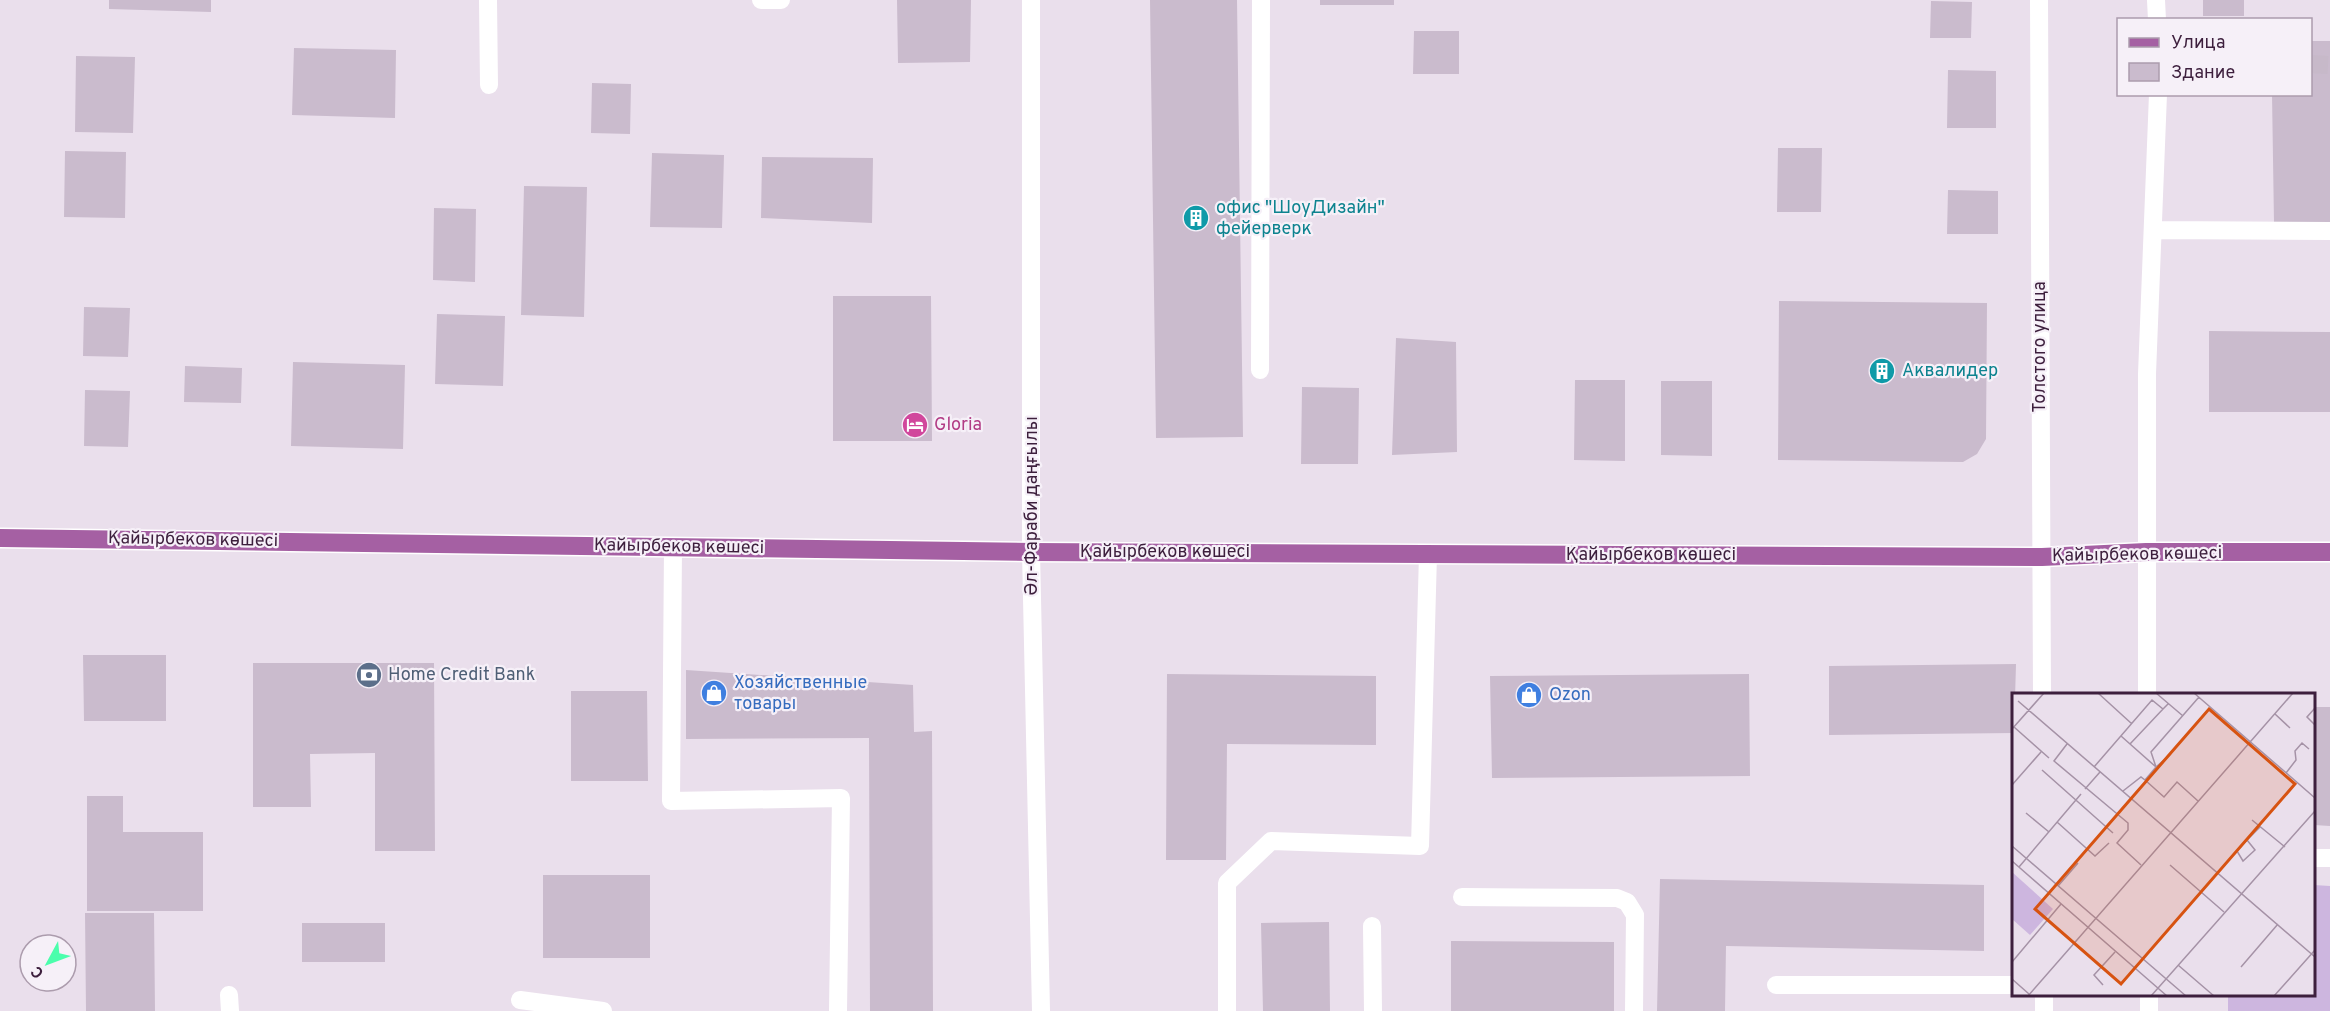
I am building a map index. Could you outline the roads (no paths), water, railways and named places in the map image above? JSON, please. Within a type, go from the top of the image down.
[{"type":"main road","name":"Қайырбеков көшесі","points":[[0,538],[1031,552],[2042,557],[2146,552],[2330,552]]},
{"type":"street","points":[[488,0],[489,85]]},
{"type":"street","points":[[761,0],[781,0]]},
{"type":"street","name":"Әл-Фараби даңғылы","points":[[1031,0],[1031,552],[1041,1011]]},
{"type":"street","points":[[1260,370],[1261,0]]},
{"type":"street","name":"Толстого улица","points":[[2039,0],[2042,693]]},
{"type":"street","points":[[2156,0],[2157,18]]},
{"type":"street","points":[[2147,693],[2147,374],[2158,96]]},
{"type":"street","points":[[2154,230],[2330,231]]},
{"type":"street","points":[[673,547],[670,801],[841,798],[838,1011]]},
{"type":"street","points":[[1227,1011],[1227,883],[1271,841],[1419,846],[1428,554]]},
{"type":"street","points":[[1462,897],[1617,898],[1627,902],[1635,915],[1634,1011]]},
{"type":"street","points":[[1372,926],[1373,1011]]},
{"type":"street","points":[[1776,985],[2012,985]]},
{"type":"street","points":[[520,1000],[603,1011]]},
{"type":"tunnel","points":[[2312,64],[2330,65]]},
{"type":"place","name":"офис \"ШоуДизайн\" фейерверк","points":[[1196,218]]},
{"type":"place","name":"Аквалидер","points":[[1882,371]]},
{"type":"place","name":"Gloria","points":[[915,425]]},
{"type":"place","name":"Home Credit Bank","points":[[369,675]]},
{"type":"place","name":"Хозяйственные товары","points":[[714,693]]},
{"type":"place","name":"Ozon","points":[[1529,695]]}]
